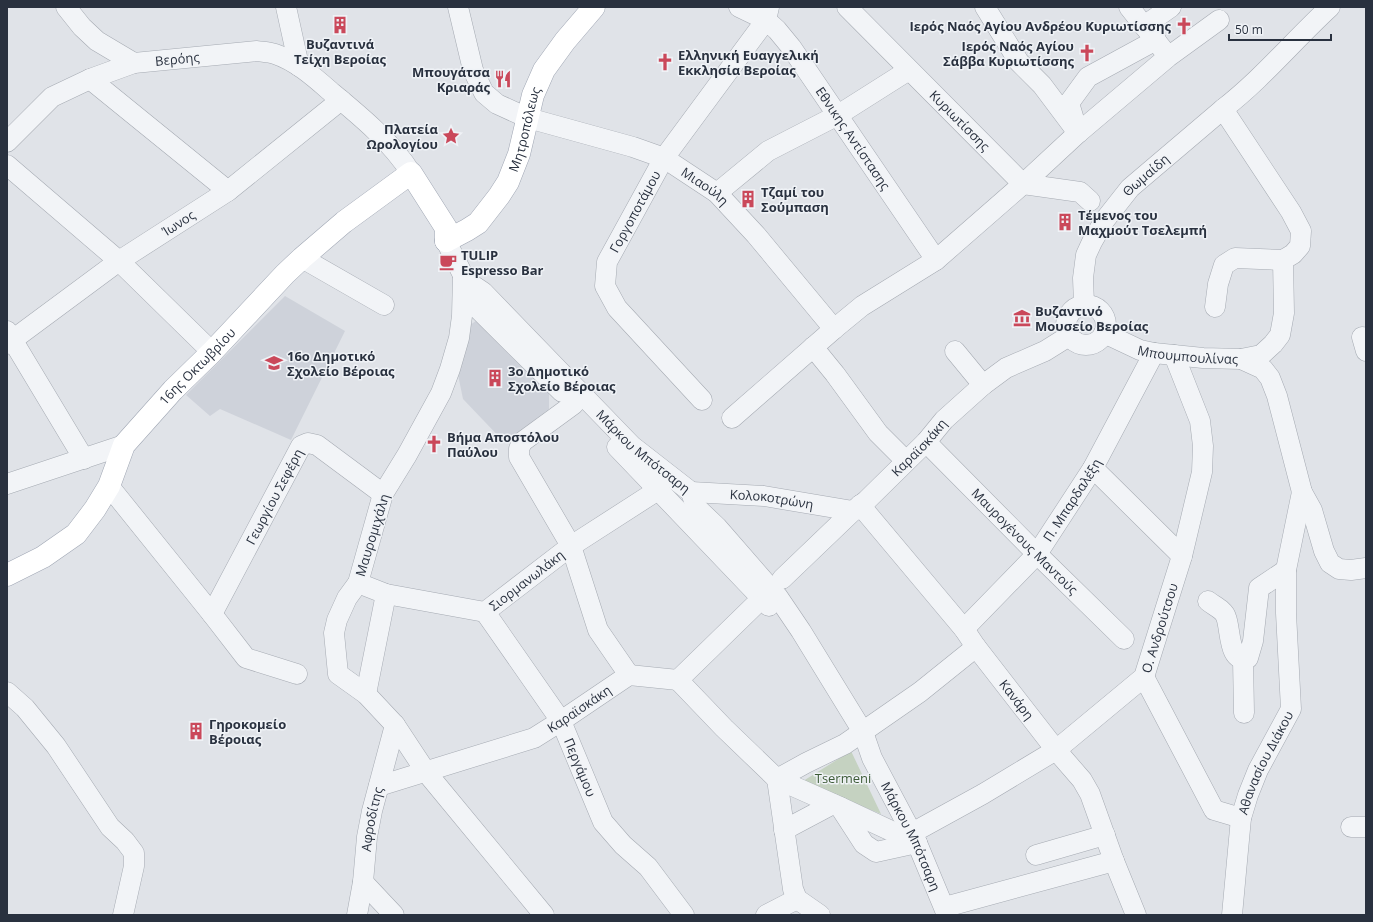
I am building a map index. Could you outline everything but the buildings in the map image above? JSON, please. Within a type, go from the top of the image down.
[{"type":"main road","name":"Μητροπόλεως","points":[[446,241],[478,223],[508,182],[519,154],[533,95],[544,70],[565,41],[594,7]]},
{"type":"main road","name":"Βερόης","points":[[406,176],[415,198],[437,234],[446,241]]},
{"type":"main road","name":"16ης Οκτωβρίου","points":[[7,575],[42,557],[76,534],[95,509],[109,486],[124,445],[173,390],[212,352],[284,274],[344,222],[406,176]]},
{"type":"street","points":[[66,7],[82,27],[97,41],[134,63]]},
{"type":"street","points":[[286,7],[299,66]]},
{"type":"street","name":"Μιαούλη","points":[[458,7],[473,70],[484,93],[496,104],[528,118],[632,147],[664,158],[717,193],[756,235],[834,329]]},
{"type":"street","name":"Εθνικης Αντίστασης","points":[[739,7],[768,14],[777,30],[791,47],[936,260]]},
{"type":"street","name":"Κυριωτίσσης","points":[[847,7],[1023,184]]},
{"type":"street","points":[[985,7],[1019,62],[1042,85],[1078,133]]},
{"type":"street","points":[[1129,7],[1168,57]]},
{"type":"street","points":[[1078,133],[1069,103],[1088,77],[1150,33],[1171,7]]},
{"type":"street","name":"Θωμαίδη","points":[[1223,109],[1277,47],[1318,7]]},
{"type":"street","name":"Θωμαίδη","points":[[1084,304],[1083,278],[1086,255],[1104,221],[1130,188],[1238,97],[1330,7]]},
{"type":"street","name":"Γοργοποτάμου","points":[[702,400],[617,308],[605,286],[607,262],[664,158],[768,14]]},
{"type":"street","points":[[732,418],[862,306],[936,260],[1023,184],[1078,133],[1168,57],[1219,20]]},
{"type":"street","name":"Βερόης","points":[[7,142],[52,97],[90,79],[134,63],[257,51],[275,54],[299,66],[347,105],[397,171],[406,176]]},
{"type":"street","points":[[717,193],[768,151],[838,115],[909,70]]},
{"type":"street","points":[[90,79],[228,191]]},
{"type":"street","name":"Ίωνος","points":[[9,338],[119,261],[228,191],[347,105]]},
{"type":"street","points":[[1216,307],[1218,284],[1224,265],[1235,258],[1283,260],[1293,254],[1300,246],[1301,231],[1291,212],[1223,109]]},
{"type":"street","points":[[7,165],[119,261],[212,352]]},
{"type":"street","points":[[1023,184],[1080,192],[1090,201]]},
{"type":"street","name":"Μάρκου Μπότσαρη","points":[[446,241],[465,278],[470,301],[574,404],[769,607],[859,735]]},
{"type":"street","points":[[302,258],[384,305]]},
{"type":"street","points":[[1242,359],[1261,355],[1280,335],[1284,313],[1283,260]]},
{"type":"street","name":"Μάρκου Μπότσαρη","points":[[465,278],[483,292],[632,446],[691,492],[696,507],[717,527],[778,597],[801,631],[915,838],[946,911]]},
{"type":"street","name":"Μαυρομιχάλη","points":[[465,278],[459,338],[450,369],[441,393],[407,455],[383,494],[358,583],[347,598],[337,620],[334,633],[338,674],[366,694],[395,725],[426,772],[544,915]]},
{"type":"street","points":[[1084,304],[1093,306],[1103,315],[1106,326],[1104,333],[1094,344],[1080,345],[1073,342],[1065,329],[1067,315],[1077,306],[1084,304]]},
{"type":"street","name":"Μπουμπουλίνας","points":[[1104,333],[1140,350],[1174,355],[1242,359],[1263,369],[1270,378],[1277,396],[1302,492]]},
{"type":"street","name":"Καραϊσκάκη","points":[[782,579],[926,442],[944,420],[983,385],[1006,368],[1045,351],[1069,336]]},
{"type":"street","points":[[9,338],[84,459]]},
{"type":"street","points":[[813,347],[835,374],[878,433],[906,461]]},
{"type":"street","points":[[955,351],[983,385]]},
{"type":"street","name":"Π. Μπαρδαλέξη","points":[[964,629],[1037,554],[1093,468],[1154,353]]},
{"type":"street","name":"Ο. Ανδρούτσου","points":[[837,805],[864,844],[876,852],[915,838],[983,794],[1056,750],[1144,677],[1182,556],[1202,472],[1203,446],[1200,420],[1174,355]]},
{"type":"street","points":[[574,404],[522,442],[519,449],[519,457],[571,546],[598,630],[628,675],[678,680],[724,728],[777,779],[837,805]]},
{"type":"street","name":"Μαυρογένους Μαντούς","points":[[926,442],[1124,639]]},
{"type":"street","name":"Γεωργίου Σεφέρη","points":[[212,614],[300,446],[308,443],[317,445],[383,494]]},
{"type":"street","points":[[7,484],[124,445]]},
{"type":"street","points":[[1093,468],[1182,556]]},
{"type":"street","points":[[109,486],[246,658],[297,674]]},
{"type":"street","name":"Σιορμανωλάκη","points":[[358,583],[386,594],[485,612],[571,546],[658,490]]},
{"type":"street","name":"Κολοκοτρώνη","points":[[691,492],[764,496],[857,508]]},
{"type":"street","points":[[1302,492],[1312,510],[1324,551],[1330,563],[1338,569],[1351,570],[1366,568]]},
{"type":"street","name":"Αθανασίου Διάκου","points":[[1232,915],[1241,818],[1258,770],[1291,709],[1286,613],[1286,570],[1302,492]]},
{"type":"street","name":"Κανάρη","points":[[857,508],[964,629],[976,647],[1056,750],[1085,784],[1136,915]]},
{"type":"street","points":[[1243,659],[1248,658],[1253,641],[1259,588],[1286,570]]},
{"type":"street","points":[[366,694],[386,594]]},
{"type":"street","points":[[1208,601],[1220,609],[1226,616],[1233,650],[1240,658],[1243,659]]},
{"type":"street","points":[[678,680],[754,606]]},
{"type":"street","name":"Περγάμου","points":[[485,612],[562,721],[603,822],[623,845],[648,867],[684,915]]},
{"type":"street","points":[[777,779],[845,744],[859,735],[920,692],[976,647]]},
{"type":"street","points":[[1243,659],[1244,713]]},
{"type":"street","name":"Καραϊσκάκη","points":[[379,786],[534,738],[562,721],[628,675]]},
{"type":"street","points":[[1144,677],[1214,810],[1241,818]]},
{"type":"street","points":[[7,692],[25,708],[56,746],[110,827],[134,853],[134,866],[123,915]]},
{"type":"street","name":"Αφροδίτης","points":[[357,915],[363,882],[367,837],[372,811],[395,725]]},
{"type":"street","points":[[777,779],[793,889],[797,899],[820,915]]},
{"type":"street","points":[[784,830],[837,805]]},
{"type":"street","points":[[1036,855],[1105,835]]},
{"type":"street","points":[[946,911],[1114,860]]},
{"type":"street","points":[[363,882],[394,915]]},
{"type":"street","points":[[766,915],[797,899]]},
{"type":"shaded area","name":"16ο Δημοτικό Σχολείο Βέροιας","points":[[285,296],[345,331],[291,440],[220,409],[210,416],[186,395]]},
{"type":"shaded area","points":[[479,319],[549,389],[549,409],[505,443],[463,399],[457,370],[467,327]]},
{"type":"green space","name":"Tsermeni","points":[[851,751],[881,814],[806,784],[800,783]]},
{"type":"place","name":"Βυζαντινά Τείχη Βεροίας","points":[[340,25]]},
{"type":"place","name":"Ιερός Ναός Αγίου Ανδρέου Κυριωτίσσης","points":[[1184,26]]},
{"type":"place","name":"Ιερός Ναός Αγίου Σάββα Κυριωτίσσης","points":[[1087,53]]},
{"type":"place","name":"Ελληνική Ευαγγελική Εκκλησία Βεροίας","points":[[665,62]]},
{"type":"place","name":"Μπουγάτσα Κριαράς","points":[[503,79]]},
{"type":"place","name":"Πλατεία Ωρολογίου","points":[[451,136]]},
{"type":"place","name":"Τζαμί του Σούμπαση","points":[[748,199]]},
{"type":"place","name":"Τέμενος του Μαχμούτ Τσελεμπή","points":[[1065,222]]},
{"type":"place","name":"TULIP Espresso Bar","points":[[448,262]]},
{"type":"place","name":"Βυζαντινό Μουσείο Βεροίας","points":[[1022,318]]},
{"type":"place","name":"16ο Δημοτικό Σχολείο Βέροιας","points":[[274,363]]},
{"type":"place","name":"3ο Δημοτικό Σχολείο Βέροιας","points":[[495,378]]},
{"type":"place","name":"Βήμα Αποστόλου Παύλου","points":[[434,444]]},
{"type":"place","name":"Γηροκομείο Βέροιας","points":[[196,731]]}]
